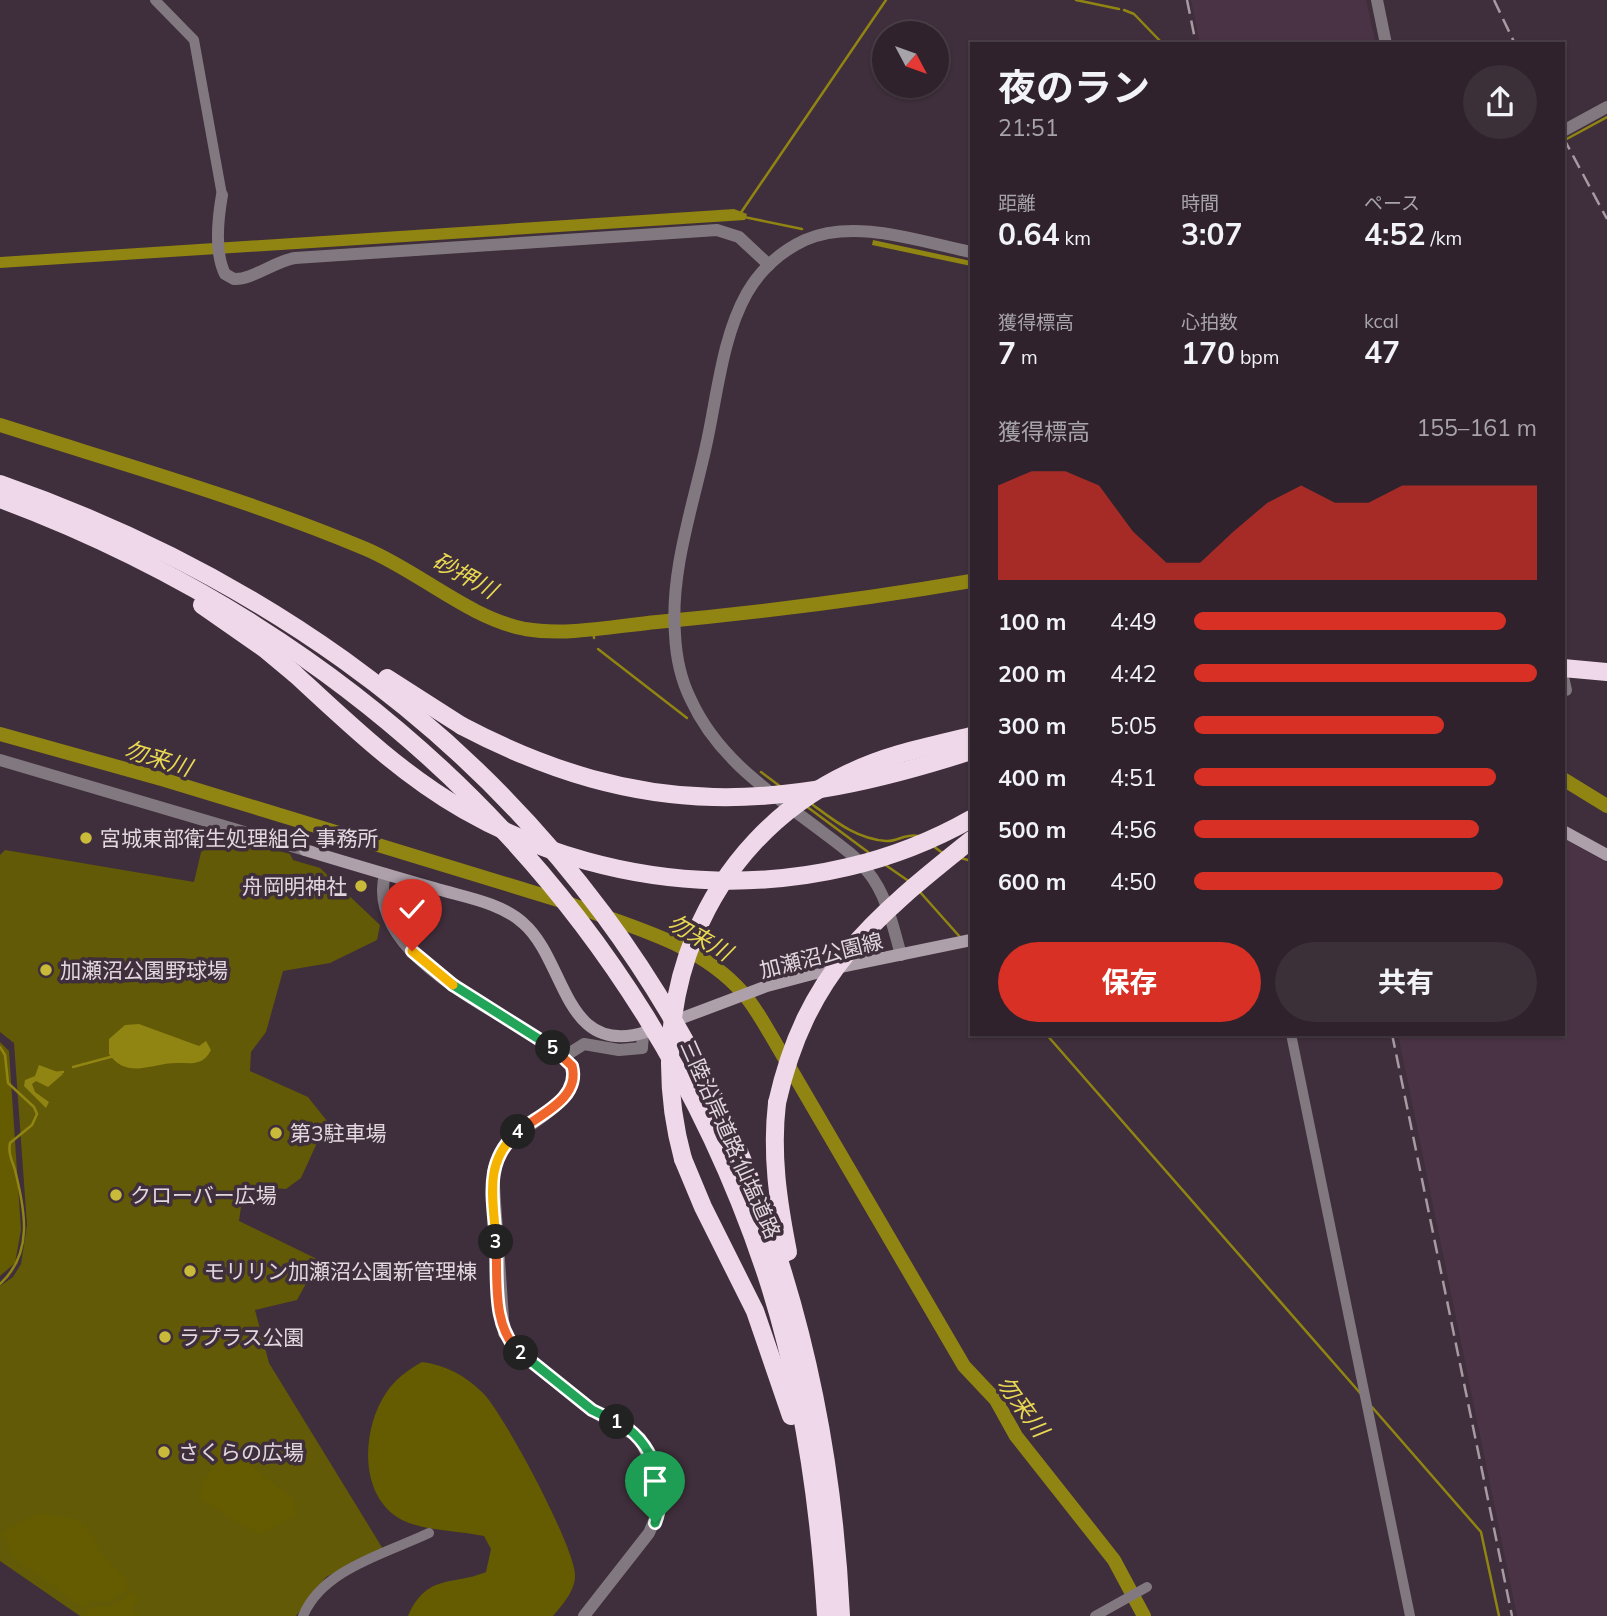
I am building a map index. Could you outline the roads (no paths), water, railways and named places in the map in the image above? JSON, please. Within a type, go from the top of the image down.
[{"type":"highway","name":"三陸沿岸道路;仙塩道路","points":[[0,484],[66,508],[168,553],[244,594],[313,638],[383,688],[449,744],[512,806],[570,871],[620,936],[693,1055],[759,1198],[778,1248],[807,1352],[825,1449],[841,1616]]},
{"type":"highway","name":"三陸沿岸道路;仙塩道路","points":[[4,500],[114,546],[198,590],[275,637],[385,718],[445,771],[521,847],[580,918],[707,1130],[765,1272],[795,1382],[808,1444],[820,1542],[825,1616]]},
{"type":"highway","points":[[4,500],[114,552],[196,601],[265,649],[371,743],[423,784],[501,830],[556,852],[626,871],[666,877],[706,880],[786,878],[859,865],[892,854],[970,819]]},
{"type":"highway","points":[[168,553],[209,570],[288,613],[462,726],[527,757],[601,781],[677,795],[787,796],[876,779],[970,751]]},
{"type":"highway","points":[[1565,668],[1607,672]]},
{"type":"highway","points":[[820,1542],[794,1429],[775,1363],[745,1287],[703,1207],[683,1159],[669,1091],[670,1028],[690,945],[725,880],[771,826],[828,784],[893,755],[970,736]]},
{"type":"highway","points":[[807,1352],[776,1191],[773,1161],[777,1103],[794,1039],[824,981],[864,931],[970,841]]},
{"type":"main road","points":[[1565,832],[1607,855]]},
{"type":"main road","points":[[305,850],[481,902],[512,915],[538,939],[565,997],[584,1021],[612,1035],[647,1029]]},
{"type":"main road","name":"加瀬沼公園線","points":[[682,1018],[758,990],[835,968],[970,940]]},
{"type":"street","points":[[155,0],[194,40],[222,195],[218,216],[221,260],[225,274],[240,280],[272,263],[295,258],[717,230],[739,237],[768,265]]},
{"type":"street","points":[[1377,0],[1386,42]]},
{"type":"street","points":[[1565,130],[1607,107]]},
{"type":"street","points":[[901,955],[891,919],[869,872],[849,852],[752,778],[723,751],[709,732],[690,699],[680,669],[675,633],[678,582],[731,333],[746,294],[768,265],[803,241],[834,232],[881,234],[970,252]]},
{"type":"street","points":[[0,760],[305,850]]},
{"type":"street","points":[[385,874],[383,905],[388,921],[412,951],[464,993],[541,1038],[565,1056],[574,1073],[568,1093],[510,1139],[495,1160],[493,1172],[501,1323],[509,1342],[592,1410],[625,1426],[640,1438],[653,1467],[661,1497],[658,1514],[649,1534],[584,1616]]},
{"type":"street","points":[[565,1056],[584,1044],[619,1050],[642,1048],[647,1029]]},
{"type":"street","points":[[1291,1036],[1410,1616]]},
{"type":"street","points":[[303,1616],[310,1601],[342,1573],[429,1533]]},
{"type":"street","points":[[1095,1616],[1147,1587]]},
{"type":"waterway","points":[[740,214],[886,0]]},
{"type":"waterway","points":[[1076,0],[1119,9]]},
{"type":"waterway","points":[[1124,10],[1134,14],[1161,42]]},
{"type":"waterway","points":[[1565,140],[1607,117]]},
{"type":"waterway","points":[[744,217],[802,229]]},
{"type":"waterway","name":"砂押川","points":[[0,425],[184,483],[321,531],[386,559],[484,615],[525,629],[574,631],[608,628],[893,594],[970,581]]},
{"type":"waterway","points":[[593,628],[594,638]]},
{"type":"waterway","points":[[598,649],[687,718]]},
{"type":"waterway","name":"勿来川","points":[[0,734],[165,780],[568,903],[661,937],[704,960],[724,975],[746,997],[762,1020],[964,1366],[996,1400],[1016,1436],[1114,1560],[1144,1616]]},
{"type":"waterway","points":[[761,772],[781,787]]},
{"type":"waterway","name":"砂押川","points":[[1565,780],[1607,806]]},
{"type":"waterway","points":[[813,805],[847,829],[875,840],[890,841],[918,836]]},
{"type":"waterway","points":[[806,806],[868,852]]},
{"type":"waterway","points":[[933,846],[944,854]]},
{"type":"waterway","points":[[961,858],[970,861]]},
{"type":"waterway","points":[[884,864],[910,882]]},
{"type":"waterway","points":[[920,892],[960,937]]},
{"type":"waterway","points":[[1048,1036],[1361,1394]]},
{"type":"waterway","points":[[0,1047],[5,1055],[8,1083],[34,1107],[37,1114],[32,1125],[10,1143],[10,1154],[22,1200],[24,1230],[18,1259],[0,1284]]},
{"type":"waterway","points":[[73,1067],[114,1056]]},
{"type":"waterway","points":[[55,1073],[63,1072]]},
{"type":"waterway","points":[[1372,1407],[1481,1532],[1499,1616]]},
{"type":"railway","points":[[1187,0],[1196,42]]},
{"type":"railway","points":[[1494,0],[1514,42]]},
{"type":"railway","points":[[1565,141],[1607,219]]},
{"type":"railway","points":[[1392,1036],[1512,1616]]},
{"type":"place","name":"宮城東部衛生処理組合 事務所","points":[[86,838]]},
{"type":"place","name":"舟岡明神社","points":[[361,886]]},
{"type":"place","name":"加瀬沼公園野球場","points":[[46,970]]},
{"type":"place","name":"第3駐車場","points":[[276,1133]]},
{"type":"place","name":"クローバー広場","points":[[116,1195]]},
{"type":"place","name":"モリリン加瀬沼公園新管理棟","points":[[190,1271]]},
{"type":"place","name":"ラプラス公園","points":[[165,1337]]},
{"type":"place","name":"さくらの広場","points":[[164,1452]]}]
